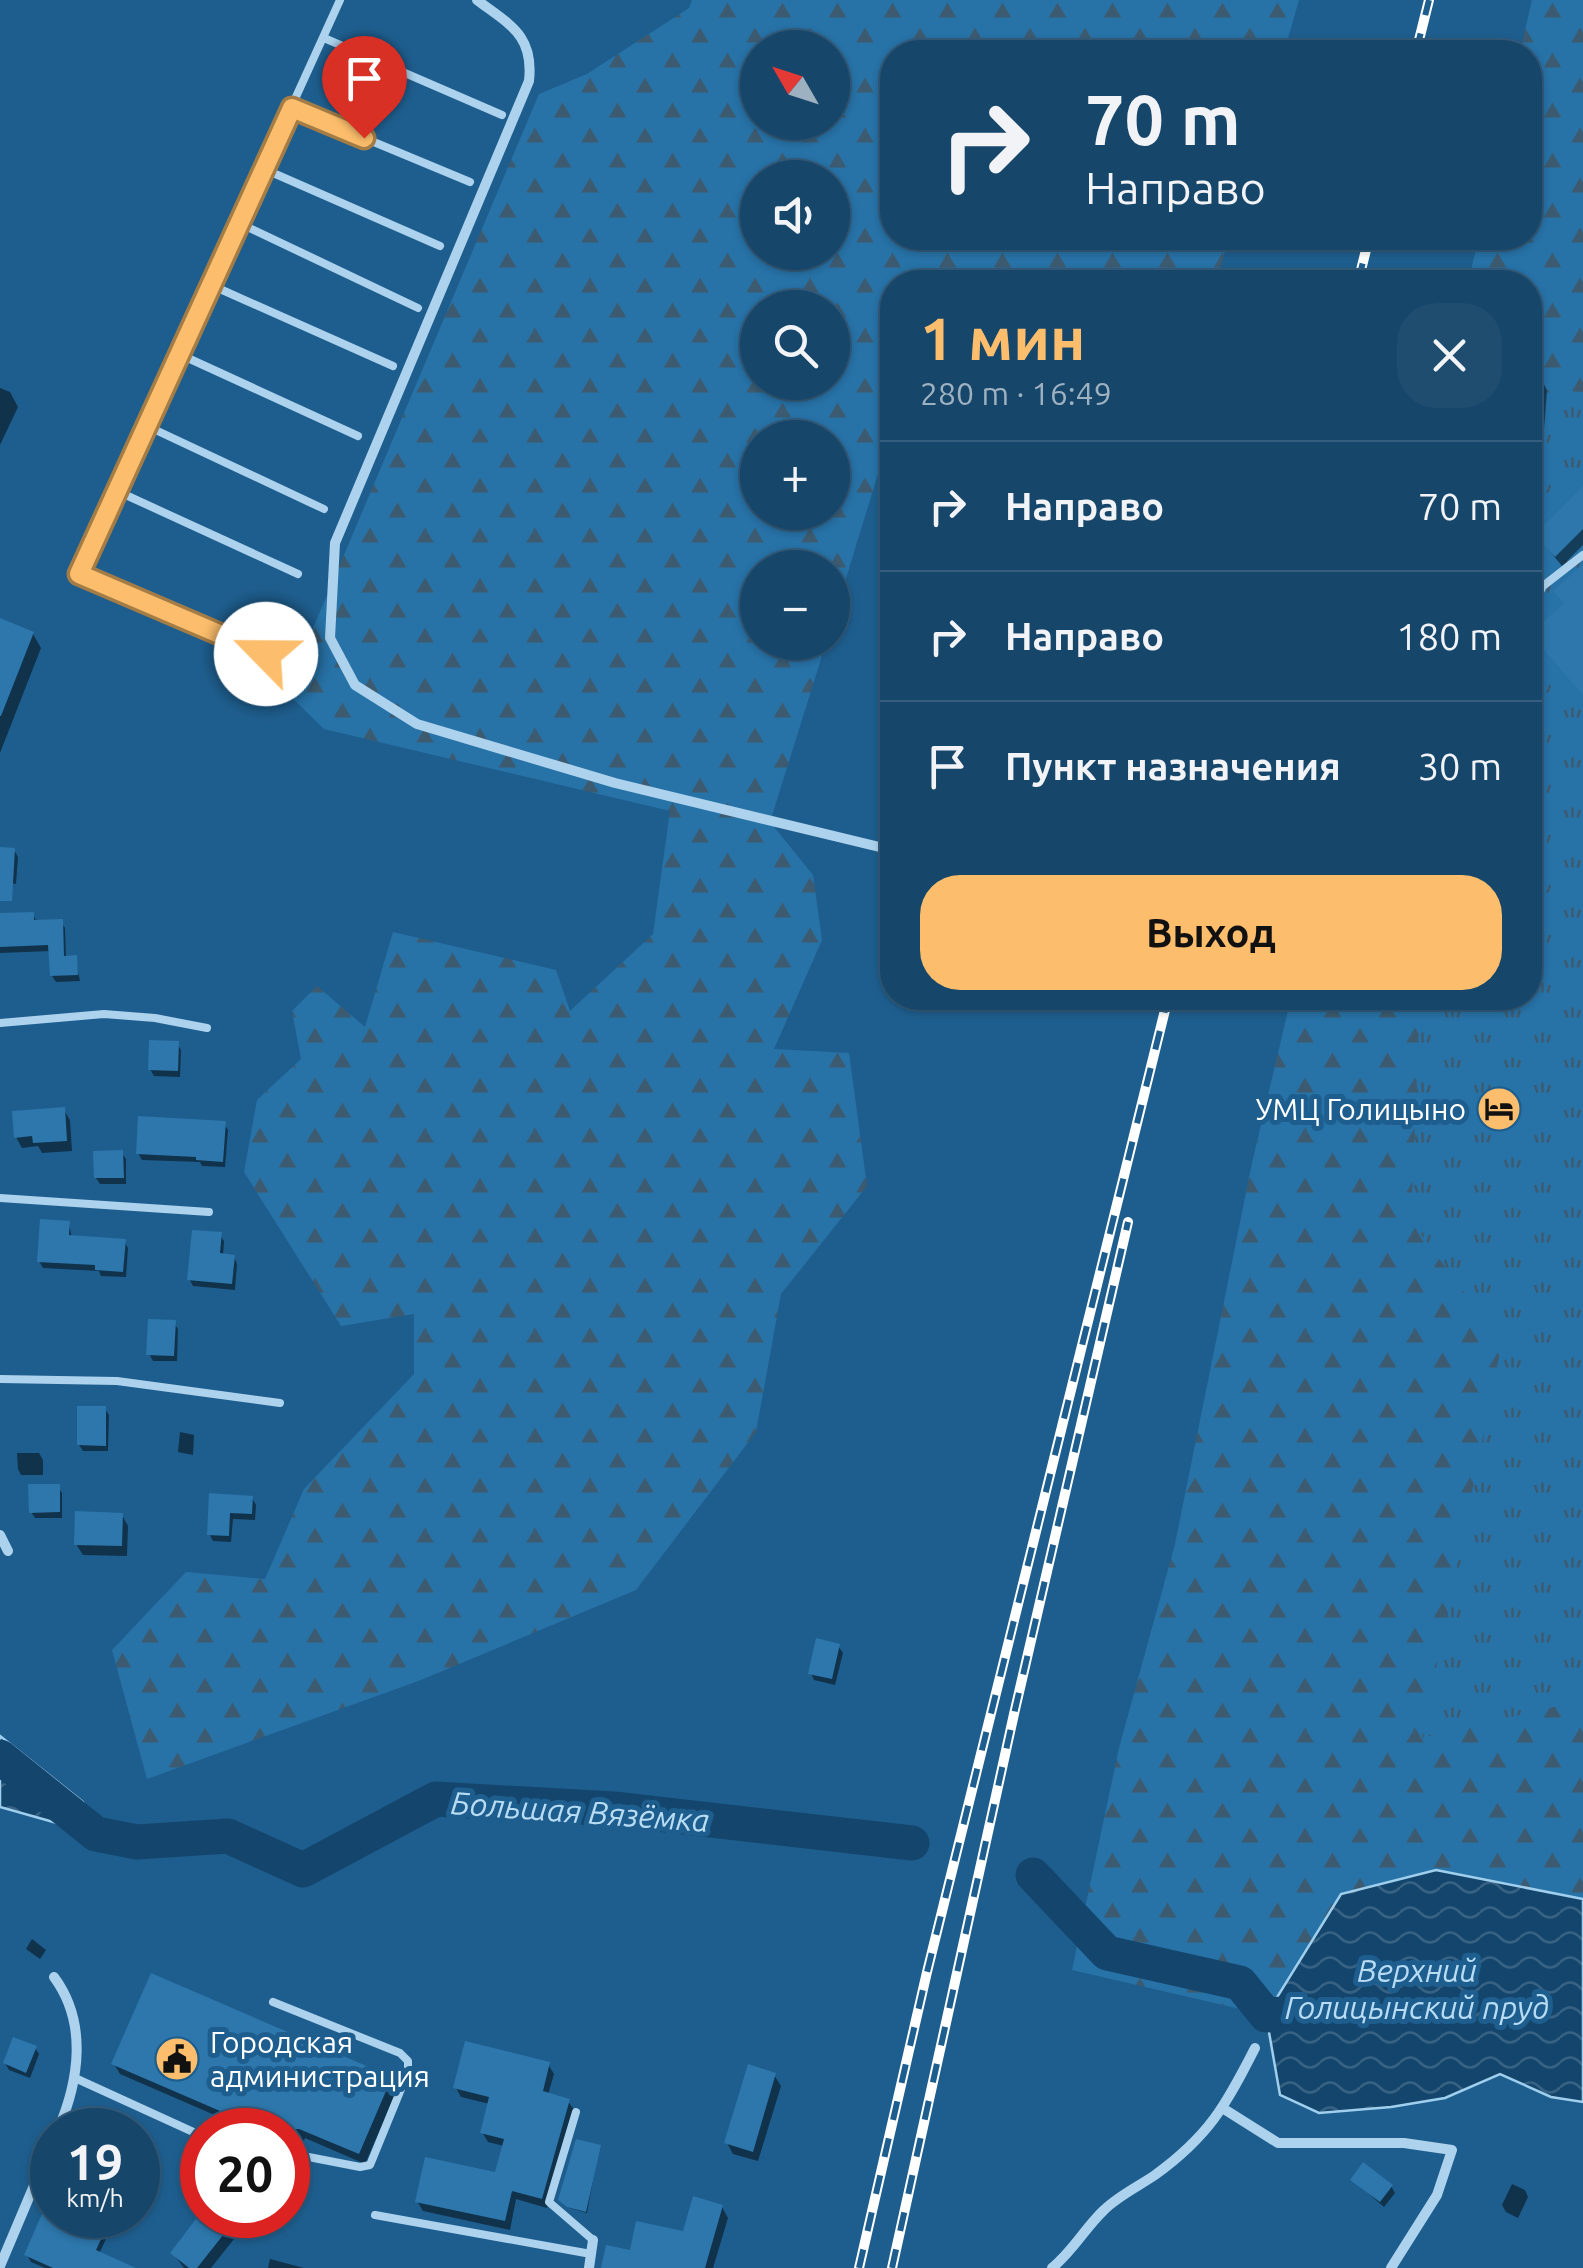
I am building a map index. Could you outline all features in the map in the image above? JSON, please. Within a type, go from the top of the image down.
[{"type":"street","points":[[477,0],[521,34],[532,58],[529,81],[336,543],[330,638],[354,685],[416,724],[615,783],[880,847]]},
{"type":"street","points":[[0,1535],[8,1551]]},
{"type":"street","points":[[54,1977],[70,2008],[77,2041],[68,2108]]},
{"type":"street","points":[[1052,2268],[1104,2209],[1158,2172],[1211,2126],[1255,2048]]},
{"type":"street","points":[[1224,2109],[1278,2143],[1404,2143],[1452,2150],[1437,2195],[1391,2268]]},
{"type":"street","points":[[0,2266],[30,2195]]},
{"type":"street","points":[[589,2268],[592,2240]]},
{"type":"lane","points":[[266,654],[79,574],[340,0]]},
{"type":"lane","points":[[324,38],[502,115]]},
{"type":"lane","points":[[292,108],[470,182]]},
{"type":"lane","points":[[264,169],[440,246]]},
{"type":"lane","points":[[240,222],[418,308]]},
{"type":"lane","points":[[211,285],[393,366]]},
{"type":"lane","points":[[180,354],[358,436]]},
{"type":"lane","points":[[147,426],[324,508]]},
{"type":"lane","points":[[117,491],[298,574]]},
{"type":"lane","points":[[1542,588],[1583,555]]},
{"type":"lane","points":[[0,1023],[104,1014],[156,1018],[207,1028]]},
{"type":"lane","points":[[0,1198],[210,1212]]},
{"type":"lane","points":[[0,1378],[117,1381],[280,1404]]},
{"type":"lane","points":[[272,2002],[400,2053],[408,2061],[408,2072],[370,2165],[310,2157]]},
{"type":"lane","points":[[74,2078],[180,2126]]},
{"type":"lane","points":[[576,2112],[549,2202],[592,2240]]},
{"type":"lane","points":[[375,2215],[591,2254]]},
{"type":"green space","points":[[692,0],[1299,0],[1287,40],[880,40],[880,250],[1225,250],[1220,270],[880,270],[880,467],[850,565],[850,550],[740,550],[740,660],[821,660],[770,822],[813,875],[822,940],[774,1049],[849,1053],[867,1186],[781,1294],[756,1432],[636,1590],[421,1680],[147,1779],[112,1650],[186,1572],[265,1579],[304,1489],[414,1374],[414,1314],[341,1326],[244,1172],[257,1100],[301,1059],[292,1011],[317,986],[365,1027],[393,932],[556,970],[570,1011],[653,934],[670,811],[324,729],[286,692],[539,94],[587,74],[689,8]]},
{"type":"green space","points":[[1532,0],[1583,0],[1583,1899],[1436,1870],[1341,1894],[1266,2015],[1072,1970],[1119,1748],[1175,1544],[1252,1163],[1288,1010],[1542,1010],[1542,270],[1471,270],[1476,250],[1542,250],[1542,40],[1523,40]]},
{"type":"green space","name":"УМЦ Голицыно","points":[[1542,390],[1583,392],[1583,1700],[1422,1738],[1502,1343],[1411,1221],[1420,1010],[1542,1010]]},
{"type":"water","points":[[0,1736],[83,1802],[96,1834],[0,1807]]},
{"type":"water","name":"Верхний Голицынский пруд","points":[[1436,1870],[1583,1899],[1583,2102],[1551,2097],[1500,2074],[1445,2098],[1391,2107],[1319,2113],[1280,2095],[1266,2015],[1341,1894]]},
{"type":"building","points":[[1583,486],[1583,529],[1555,557],[1542,543],[1542,527]]},
{"type":"building","points":[[1583,564],[1583,695],[1542,648],[1542,623],[1564,603],[1553,591]]},
{"type":"building","points":[[0,618],[34,632],[1,716],[0,716]]},
{"type":"building","points":[[0,847],[15,848],[12,901],[0,901]]},
{"type":"building","points":[[34,912],[34,920],[63,919],[64,956],[77,955],[78,975],[50,976],[48,945],[0,947],[0,913]]},
{"type":"building","points":[[149,1040],[179,1041],[178,1071],[148,1070]]},
{"type":"building","points":[[65,1107],[67,1141],[33,1143],[32,1136],[14,1138],[12,1111]]},
{"type":"building","points":[[138,1116],[226,1121],[223,1162],[136,1154]]},
{"type":"building","points":[[123,1150],[124,1178],[94,1178],[93,1151]]},
{"type":"building","points":[[40,1219],[70,1221],[69,1235],[126,1239],[123,1272],[95,1270],[95,1265],[37,1262]]},
{"type":"building","points":[[192,1230],[222,1232],[220,1253],[235,1255],[232,1284],[187,1280]]},
{"type":"building","points":[[148,1319],[176,1320],[174,1356],[146,1355]]},
{"type":"building","points":[[77,1406],[106,1406],[106,1446],[77,1445]]},
{"type":"building","points":[[28,1484],[60,1484],[60,1512],[29,1513]]},
{"type":"building","points":[[209,1493],[253,1496],[252,1514],[230,1513],[229,1536],[207,1535]]},
{"type":"building","points":[[75,1511],[123,1513],[122,1546],[74,1545]]},
{"type":"building","points":[[816,1638],[840,1644],[832,1679],[808,1674]]},
{"type":"building","points":[[151,1973],[392,2077],[359,2154],[310,2134],[310,2108],[213,2108],[111,2064]]},
{"type":"building","points":[[13,2037],[37,2046],[26,2073],[3,2063]]},
{"type":"building","points":[[465,2041],[550,2062],[543,2091],[570,2099],[542,2199],[512,2191],[505,2221],[415,2202],[425,2157],[495,2172],[504,2139],[480,2133],[489,2097],[453,2088]]},
{"type":"building","points":[[748,2064],[776,2073],[753,2152],[724,2143]]},
{"type":"building","points":[[576,2139],[601,2145],[586,2212],[558,2200]]},
{"type":"building","points":[[1363,2162],[1393,2185],[1380,2202],[1350,2180]]},
{"type":"building","points":[[693,2196],[723,2205],[705,2268],[601,2268],[606,2245],[630,2250],[636,2221],[683,2231]]},
{"type":"building","points":[[31,2238],[101,2238],[96,2250],[136,2268],[53,2268],[24,2255]]},
{"type":"building","points":[[181,2238],[221,2238],[197,2268],[189,2268],[170,2253]]},
{"type":"waterway","name":"Большая Вязёмка","points":[[0,1757],[96,1834],[137,1842],[228,1836],[303,1870],[436,1799],[614,1809],[912,1843]]},
{"type":"waterway","name":"Большая Вязёмка","points":[[1033,1875],[1107,1953],[1240,1983],[1266,2015],[1314,2012]]},
{"type":"railway","points":[[1419,40],[1429,0]]},
{"type":"railway","points":[[1361,270],[1366,250]]},
{"type":"railway","points":[[859,2268],[927,1972],[1165,1010]]},
{"type":"railway","points":[[892,2268],[1128,1222]]},
{"type":"place","name":"УМЦ Голицыно","points":[[1499,1109]]},
{"type":"place","name":"Городская администрация","points":[[177,2059]]},
{"type":"route","points":[[266,654],[79,574],[292,108],[364,138]]}]
